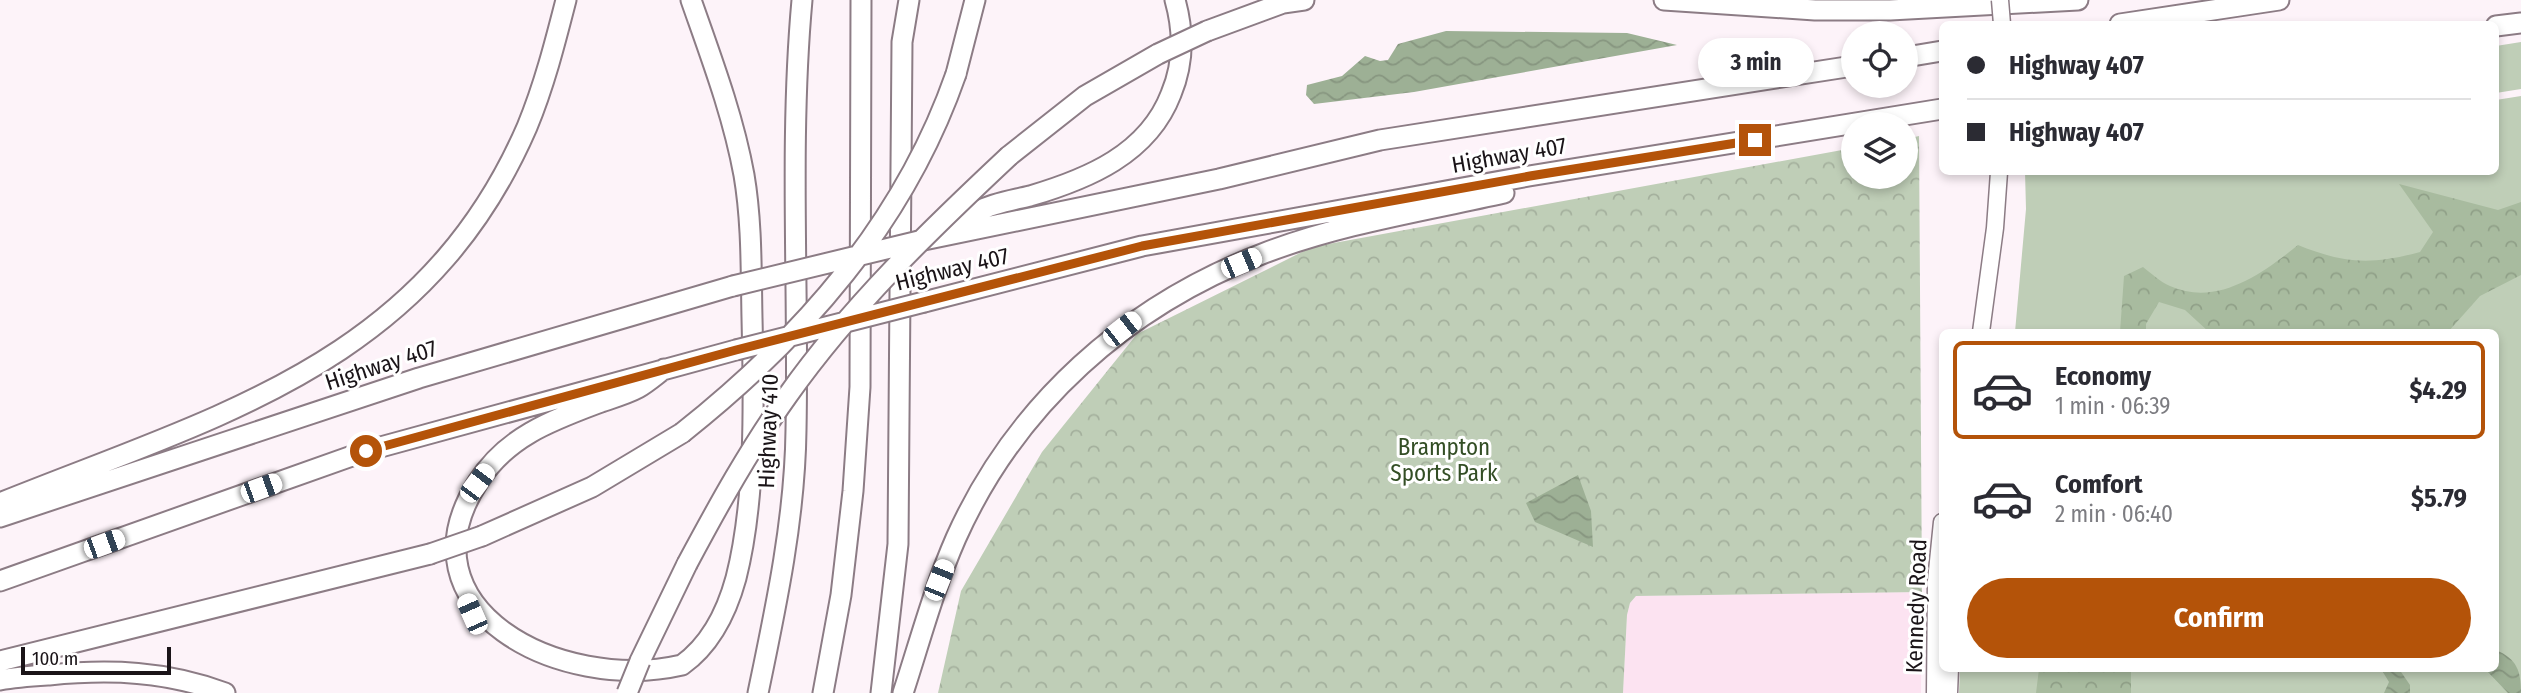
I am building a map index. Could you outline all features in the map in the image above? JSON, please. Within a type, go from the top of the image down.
[{"type":"highway","points":[[0,503],[254,401],[323,363],[393,312],[461,239],[509,164],[541,88],[566,0]]},
{"type":"highway","points":[[611,693],[639,687],[667,675],[684,664],[712,634],[723,616],[736,577],[746,512],[753,417],[748,212],[744,175],[730,116],[691,0]]},
{"type":"highway","points":[[790,0],[797,47]]},
{"type":"highway","name":"Highway 410","points":[[758,693],[788,527],[796,432],[794,198],[797,47],[802,0]]},
{"type":"highway","points":[[823,693],[841,594],[853,491],[860,387],[861,0]]},
{"type":"highway","points":[[862,36],[870,0]]},
{"type":"highway","points":[[881,693],[898,544],[901,450],[901,67],[904,24],[909,0]]},
{"type":"highway","points":[[0,661],[430,554],[482,536],[592,487],[682,433],[767,362],[849,272],[914,169],[946,105],[975,0]]},
{"type":"highway","points":[[949,235],[981,210],[1054,189],[1104,167],[1125,154],[1153,128],[1164,111],[1179,70],[1182,40],[1175,0]]},
{"type":"highway","points":[[627,693],[687,564],[748,454],[789,393],[837,332],[911,251],[1009,156],[1085,96],[1158,54],[1207,30],[1283,3],[1304,0]]},
{"type":"highway","points":[[1664,0],[1815,10],[1890,10],[2078,0]]},
{"type":"highway","points":[[2140,21],[2279,0]]},
{"type":"highway","points":[[2499,26],[2521,23]]},
{"type":"highway","points":[[1918,55],[1939,52]]},
{"type":"highway","name":"Highway 407","points":[[0,517],[419,378],[733,286],[919,241],[1219,179],[1380,140],[1841,68]]},
{"type":"highway","name":"Highway 407","points":[[0,581],[366,451],[664,369],[1142,246],[1530,176],[1939,110]]},
{"type":"highway","points":[[903,693],[939,580],[957,537],[993,469],[1050,395],[1106,341],[1182,290],[1264,253],[1303,240],[1508,192],[1530,176]]},
{"type":"highway","points":[[499,651],[472,614],[458,570],[458,536],[466,506],[477,483],[507,448],[543,424],[636,389],[664,369]]},
{"type":"highway","points":[[0,680],[91,670],[123,671],[185,680],[225,693]]},
{"type":"main road","points":[[2000,0],[2002,21]]},
{"type":"main road","points":[[1981,329],[1996,228],[1999,175]]},
{"type":"main road","name":"Kennedy Road","points":[[1935,693],[1936,581],[1939,552]]},
{"type":"main road","name":"Kennedy Road","points":[[1949,693],[1950,672]]},
{"type":"shaded area","points":[[1922,592],[1921,693],[1623,693],[1627,615],[1630,603],[1636,596]]},
{"type":"green space","points":[[2521,42],[2521,89],[2499,93],[2499,46]]},
{"type":"green space","points":[[2521,96],[2521,693],[1959,693],[1960,672],[2499,672],[2499,329],[2015,329],[2026,209],[2025,175],[2499,175],[2499,100]]},
{"type":"green space","name":"Brampton Sports Park","points":[[1918,136],[1922,592],[1636,596],[1630,603],[1627,615],[1623,693],[938,693],[961,591],[1042,452],[1137,334],[1312,247],[1841,150],[1841,189],[1918,189]]},
{"type":"green space","points":[[2399,184],[2498,210],[2521,202],[2521,275],[2480,296],[2451,329],[2206,329],[2185,310],[2159,302],[2146,324],[2146,329],[2120,329],[2124,276],[2143,267],[2170,286],[2205,293],[2222,290],[2254,276],[2298,245],[2330,256],[2372,261],[2420,252],[2433,232]]},
{"type":"green space","points":[[2039,672],[2131,672],[2131,693],[2036,693]]},
{"type":"water","points":[[1446,31],[1627,33],[1677,45],[1414,92],[1314,104],[1306,95],[1307,85],[1342,76],[1365,56],[1380,61],[1388,60],[1398,44]]},
{"type":"water","points":[[1578,475],[1591,511],[1593,547],[1535,522],[1526,503]]},
{"type":"water","points":[[2499,652],[2513,662],[2520,678],[2521,693],[2508,693],[2488,672],[2499,672]]},
{"type":"water","points":[[2383,672],[2401,672],[2410,685],[2410,693],[2384,693],[2389,682]]},
{"type":"route","points":[[366,451],[736,350],[1142,246],[1530,176],[1755,140]]}]
